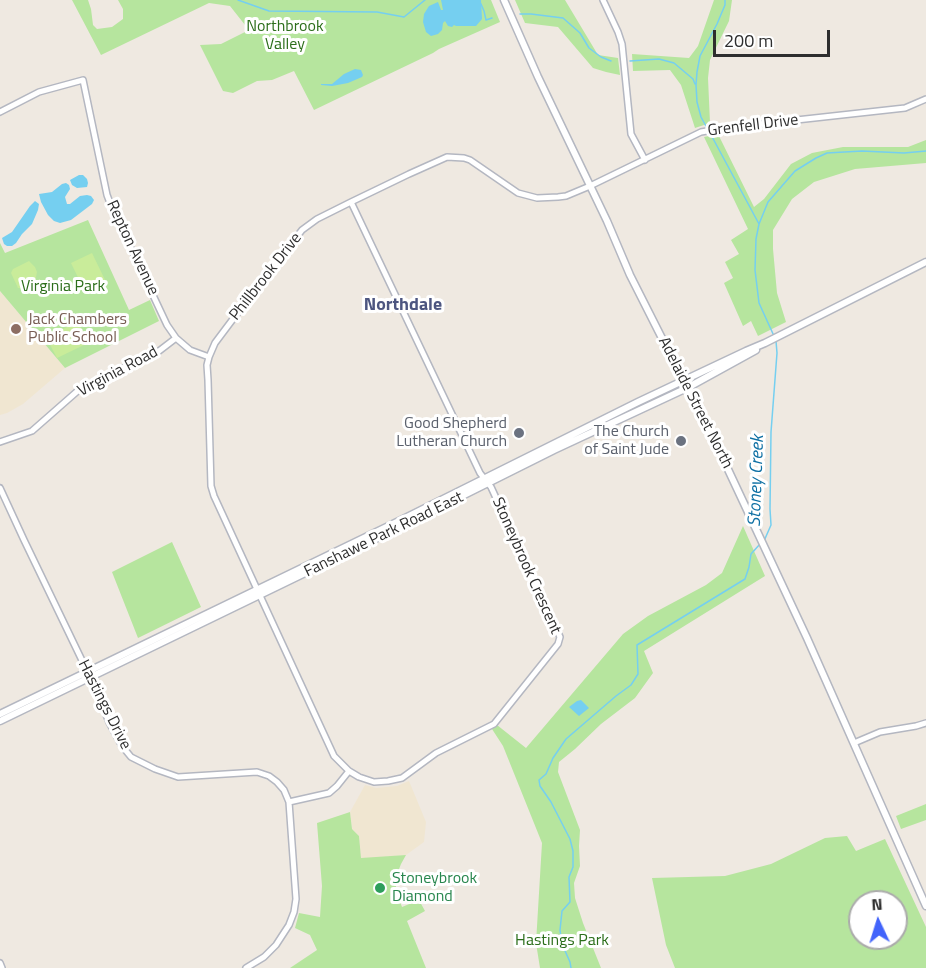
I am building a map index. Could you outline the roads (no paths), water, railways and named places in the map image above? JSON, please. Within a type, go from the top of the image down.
[{"type":"main road","name":"Adelaide Street North","points":[[504,0],[630,275],[725,463],[773,565],[926,906]]},
{"type":"main road","name":"Fanshawe Park Road East","points":[[0,714],[259,592],[748,355],[786,332],[926,262]]},
{"type":"main road","name":"Fanshawe Park Road East","points":[[0,721],[88,674]]},
{"type":"street","points":[[603,0],[622,44],[632,134],[645,160]]},
{"type":"street","name":"Repton Avenue","points":[[0,112],[39,92],[83,80],[107,195],[167,325],[176,339],[190,350],[209,357]]},
{"type":"street","name":"Grenfell Drive","points":[[590,186],[700,132],[905,108],[926,99]]},
{"type":"street","name":"Phillbrook Drive","points":[[259,592],[211,486],[207,380],[209,357],[215,344],[236,315],[302,230],[317,219],[351,201],[447,157],[470,160],[518,193],[529,197],[566,196],[590,186]]},
{"type":"street","name":"Stoneybrook Crescent","points":[[259,592],[334,756],[349,771],[375,782],[398,779],[436,753],[494,724],[558,645],[560,637],[491,487],[485,481],[430,370],[351,201]]},
{"type":"street","name":"Virginia Road","points":[[0,442],[28,433],[81,388],[159,351],[176,339]]},
{"type":"street","name":"Hastings Drive","points":[[0,488],[1,496],[122,746],[131,757],[154,769],[178,777],[262,773],[277,782],[284,790],[289,802]]},
{"type":"street","points":[[854,743],[881,731],[926,723]]},
{"type":"street","points":[[246,968],[264,957],[276,945],[289,925],[294,912],[296,899],[289,802],[329,793],[349,771]]},
{"type":"street","points":[[0,963],[2,968]]},
{"type":"water","points":[[441,0],[481,0],[482,19],[476,26],[454,25],[452,27],[448,26],[445,21],[442,30],[431,36],[426,32],[423,22],[424,14],[429,6],[438,2],[443,10]]},
{"type":"water","points":[[355,69],[361,70],[362,77],[348,83],[332,86],[321,85],[332,84],[344,74]]},
{"type":"water","points":[[79,175],[87,179],[87,187],[77,188],[72,185],[70,180]]},
{"type":"water","points":[[66,183],[70,189],[65,197],[67,204],[80,196],[91,196],[94,200],[71,220],[60,223],[48,215],[39,194],[52,192]]},
{"type":"water","points":[[35,201],[39,204],[32,224],[12,246],[4,244],[2,238],[12,232]]},
{"type":"water","points":[[581,700],[589,708],[579,716],[569,707]]},
{"type":"waterway","points":[[238,0],[269,11],[377,12],[404,17],[425,0]]},
{"type":"waterway","points":[[707,128],[697,102],[697,72],[700,56],[717,24],[725,0]]},
{"type":"waterway","points":[[481,4],[486,20],[492,18]]},
{"type":"waterway","points":[[520,14],[563,18],[580,33],[589,48],[611,61]]},
{"type":"waterway","points":[[630,61],[659,59],[674,63],[693,79],[695,84]]},
{"type":"waterway","points":[[710,133],[759,224]]},
{"type":"waterway","name":"Stoney Creek","points":[[774,336],[759,303],[755,270],[756,239],[768,202],[795,171],[827,153],[926,151]]},
{"type":"waterway","name":"Stoney Creek","points":[[764,541],[771,525],[771,432],[776,341]]},
{"type":"waterway","name":"Stoney Creek","points":[[571,968],[562,944],[560,930],[562,911],[570,902],[569,877],[573,867],[573,851],[570,839],[540,786],[539,780],[546,774],[553,758],[566,739],[631,685],[638,674],[637,645],[745,579],[751,554],[760,544]]},
{"type":"place","name":"Jack Chambers Public School","points":[[16,329]]},
{"type":"place","name":"Good Shepherd Lutheran Church","points":[[519,433]]},
{"type":"place","name":"The Church of Saint Jude","points":[[681,441]]},
{"type":"place","name":"Stoneybrook Diamond","points":[[380,888]]},
{"type":"district","name":"Northdale","points":[[403,306]]},
{"type":"park label","name":"Northbrook Valley","points":[[285,36]]},
{"type":"park label","name":"Virginia Park","points":[[63,287]]},
{"type":"park label","name":"Hastings Park","points":[[562,941]]}]
